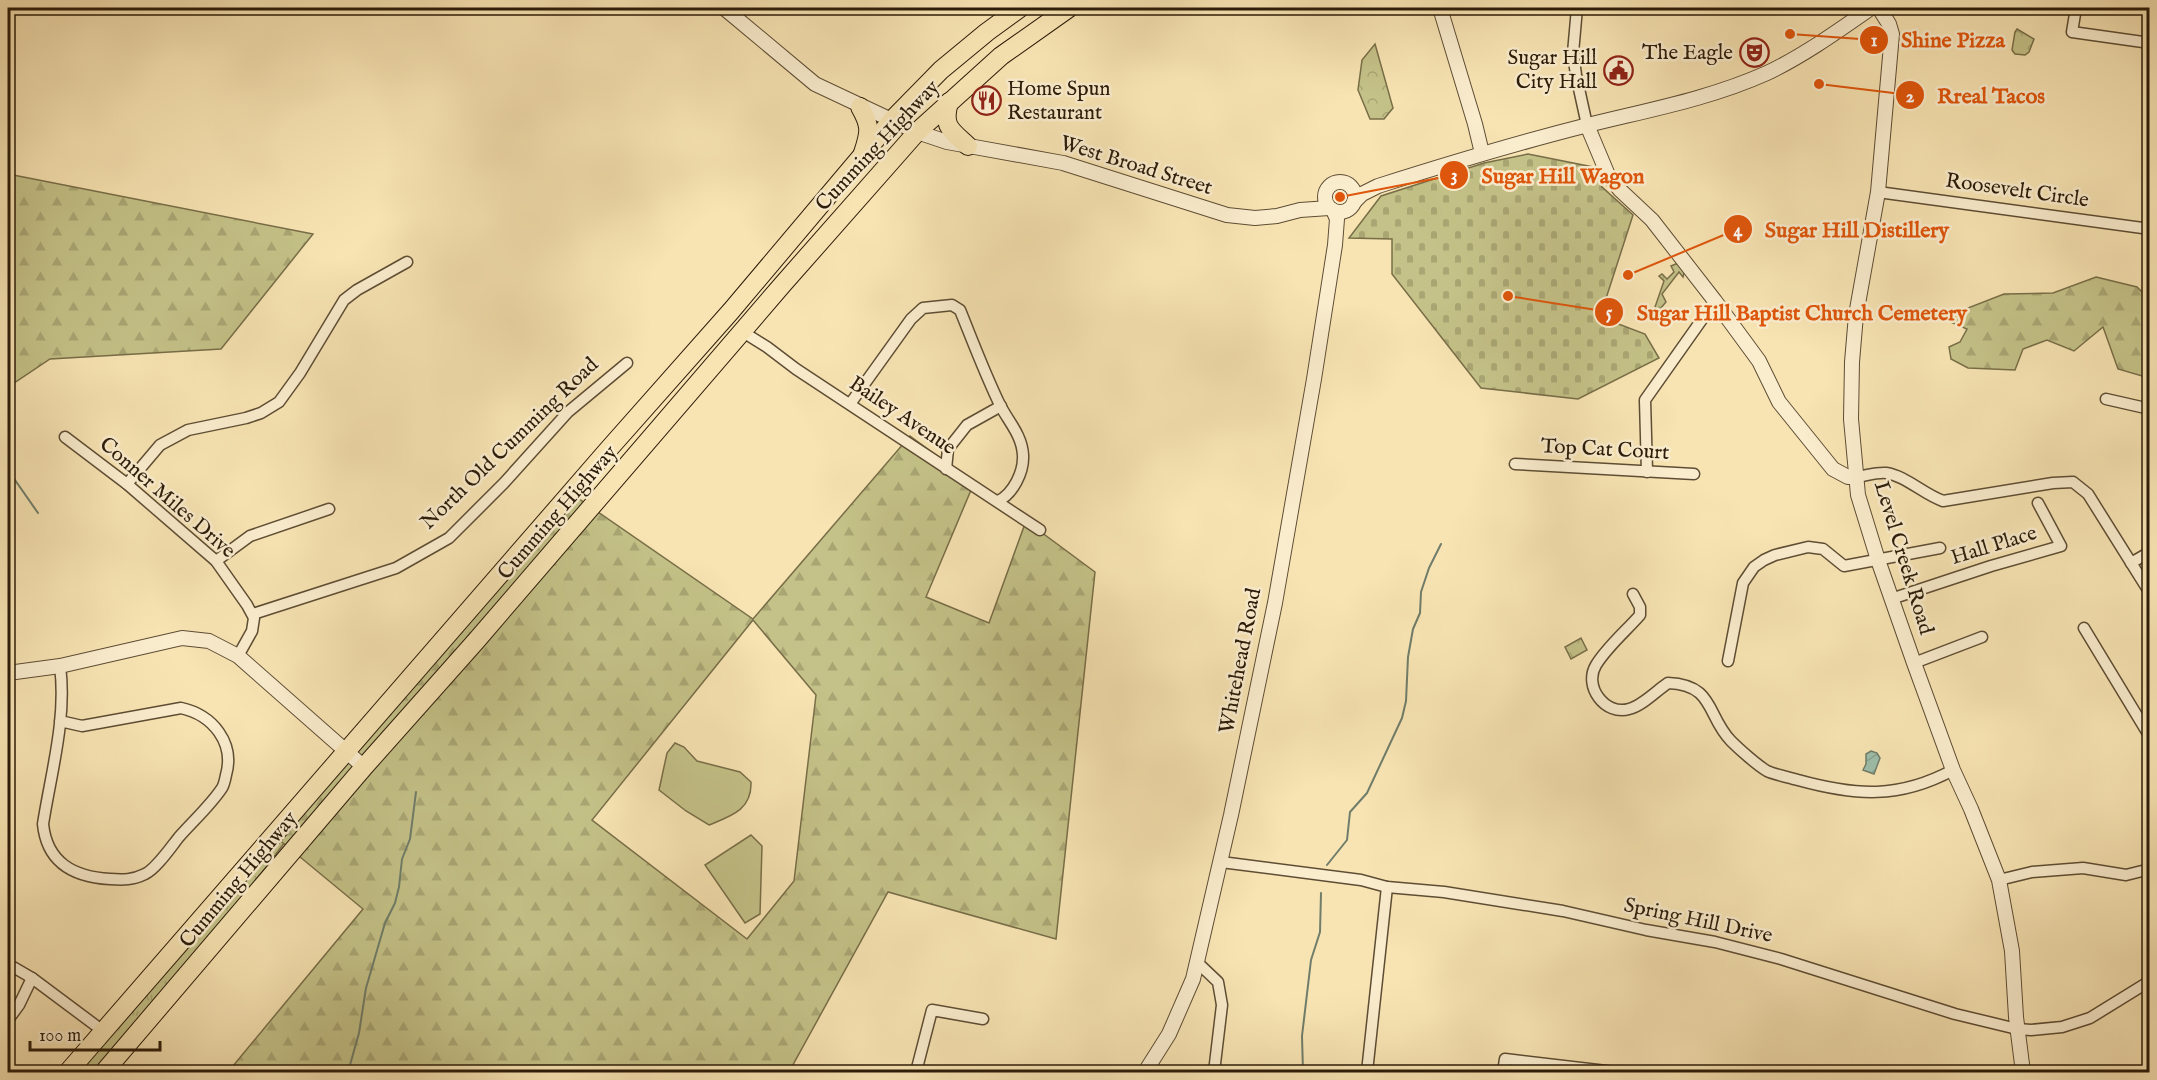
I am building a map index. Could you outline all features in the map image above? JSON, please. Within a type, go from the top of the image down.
[{"type":"highway","name":"Cumming Highway","points":[[68,1072],[731,311],[892,120],[941,70],[1020,8]]},
{"type":"highway","name":"Cumming Highway","points":[[104,1072],[364,767],[917,132],[1001,56],[1069,8]]},
{"type":"highway","points":[[949,102],[945,116],[946,123],[968,146]]},
{"type":"highway","points":[[860,107],[868,121],[867,142],[862,156]]},
{"type":"street","name":"West Broad Street","points":[[724,8],[815,84],[917,132],[968,146],[1063,164],[1227,215],[1255,218],[1278,216],[1300,210],[1331,209]]},
{"type":"street","points":[[1440,8],[1482,153]]},
{"type":"street","points":[[1577,8],[1573,53],[1576,75],[1587,125],[1608,175],[1620,190],[1652,220],[1715,301],[1759,361],[1779,402],[1833,469],[1852,477],[1883,473],[1896,476],[1930,497],[1943,501],[2053,483],[2073,482],[2088,494],[2150,593]]},
{"type":"street","points":[[1378,186],[1333,184],[1327,191],[1325,200],[1331,209],[1343,212],[1362,194],[1378,186],[1482,153],[1689,101],[1729,88],[1768,72],[1820,42],[1870,8]]},
{"type":"street","name":"Level Creek Road","points":[[1879,8],[1892,34],[1878,192],[1856,315],[1852,362],[1852,477],[1891,599],[1953,770],[1999,880],[2012,951],[2017,1029],[2023,1072]]},
{"type":"street","points":[[2076,8],[2072,32],[2150,44]]},
{"type":"street","points":[[1348,184],[1354,192],[1351,206]]},
{"type":"street","name":"West Broad Street","points":[[1300,210],[1327,191]]},
{"type":"street","name":"Roosevelt Circle","points":[[1878,192],[2150,228]]},
{"type":"street","name":"Whitehead Road","points":[[1335,245],[1351,206]]},
{"type":"street","name":"Whitehead Road","points":[[1144,1072],[1169,1034],[1182,1008],[1198,963],[1221,862],[1275,603],[1335,245],[1337,219],[1331,209]]},
{"type":"street","points":[[127,484],[160,445],[188,430],[246,418],[279,402],[300,373],[344,300],[357,290],[407,262]]},
{"type":"street","points":[[1647,472],[1644,400],[1715,301]]},
{"type":"street","points":[[850,404],[912,319],[923,308],[952,305],[960,310],[1000,406],[1015,427],[1023,453],[1023,463],[1018,478],[1007,497],[998,501]]},
{"type":"street","name":"Bailey Avenue","points":[[743,332],[1041,530]]},
{"type":"street","name":"North Old Cumming Road","points":[[253,614],[396,568],[448,538],[504,483],[568,412],[627,363]]},
{"type":"street","points":[[2106,399],[2150,409]]},
{"type":"street","points":[[946,469],[948,449],[967,425],[1000,406]]},
{"type":"street","name":"Conner Miles Drive","points":[[65,437],[127,484],[216,561],[253,614]]},
{"type":"street","name":"Top Cat Court","points":[[1515,464],[1694,474]]},
{"type":"street","name":"Hall Place","points":[[1891,599],[2061,546],[2038,503]]},
{"type":"street","points":[[216,561],[250,536],[329,509]]},
{"type":"street","points":[[1728,661],[1743,583],[1754,567],[1764,560],[1808,547],[1823,549],[1844,566],[1940,548]]},
{"type":"street","points":[[2131,563],[2150,552]]},
{"type":"street","points":[[1633,594],[1640,607],[1640,615],[1596,665],[1591,678],[1596,693],[1606,705],[1617,711],[1631,709],[1668,683],[1690,686],[1702,695],[1730,740],[1766,771],[1815,784],[1870,794],[1904,790],[1939,778],[1953,770]]},
{"type":"street","points":[[238,656],[252,631],[253,614]]},
{"type":"street","points":[[2084,628],[2150,737]]},
{"type":"street","points":[[1914,663],[1982,637]]},
{"type":"street","points":[[8,674],[60,666],[182,638],[209,641],[238,656],[364,767]]},
{"type":"street","points":[[60,666],[63,690],[60,722],[43,824],[44,840],[57,859],[71,872],[94,878],[128,881],[147,873],[223,787],[229,764],[228,751],[221,732],[205,717],[193,710],[182,708],[82,726],[60,722]]},
{"type":"street","name":"Spring Hill Drive","points":[[1221,862],[1361,880],[1388,887],[1444,892],[1563,911],[1646,930],[1715,942],[1781,959],[1955,1014],[2017,1029],[2062,1027],[2090,1018],[2150,981]]},
{"type":"street","points":[[1999,880],[2032,872],[2083,868],[2126,875],[2150,869]]},
{"type":"street","points":[[1367,1072],[1388,887]]},
{"type":"street","points":[[1198,963],[1218,982],[1222,1005],[1214,1072]]},
{"type":"street","points":[[8,964],[32,978],[104,1031]]},
{"type":"street","points":[[8,1020],[19,1005],[32,978]]},
{"type":"street","points":[[916,1072],[926,1041],[932,1010],[983,1019]]},
{"type":"street","points":[[1503,1072],[1505,1059],[1615,1072]]},
{"type":"green space","points":[[2017,29],[2034,39],[2029,52],[2025,55],[2015,54],[2012,50]]},
{"type":"green space","points":[[1375,44],[1393,108],[1384,119],[1370,119],[1358,90],[1362,60]]},
{"type":"green space","points":[[1528,154],[1593,167],[1602,187],[1633,215],[1600,317],[1645,334],[1659,358],[1578,399],[1481,388],[1392,274],[1392,239],[1349,238],[1381,196],[1484,163]]},
{"type":"green space","points":[[8,174],[313,234],[221,349],[50,359],[8,387]]},
{"type":"green space","points":[[1678,263],[1685,269],[1683,277],[1679,272],[1662,294],[1666,302],[1655,315],[1647,312],[1647,309],[1654,310],[1664,281],[1659,276],[1662,274],[1667,279],[1674,272],[1671,266]]},
{"type":"green space","points":[[2096,277],[2137,287],[2149,299],[2149,378],[2118,369],[2103,327],[2074,351],[2047,340],[2023,349],[2015,370],[1968,368],[1951,359],[1949,347],[1960,342],[1967,329],[1951,322],[1955,313],[2004,294],[2053,293]]},
{"type":"green space","points":[[910,436],[974,483],[926,597],[989,623],[1026,521],[1095,572],[1056,939],[888,892],[789,1072],[228,1072],[363,909],[271,833],[569,492],[753,619]],"holes":[[[753,620],[816,695],[794,881],[747,939],[592,820]]]},
{"type":"green space","points":[[1581,638],[1587,650],[1571,659],[1565,647]]},
{"type":"green space","points":[[675,743],[684,747],[697,761],[740,772],[751,782],[748,799],[744,806],[732,815],[709,825],[659,790],[667,753]]},
{"type":"green space","points":[[332,779],[196,961],[99,1072],[78,1072]]},
{"type":"green space","points":[[751,835],[762,846],[760,914],[745,923],[705,865]]},
{"type":"water","points":[[1871,751],[1877,753],[1880,758],[1874,774],[1863,770],[1866,764],[1866,754]]},
{"type":"waterway","points":[[8,470],[38,513]]},
{"type":"waterway","points":[[1327,865],[1347,840],[1350,812],[1367,793],[1402,718],[1406,701],[1408,657],[1413,629],[1420,613],[1421,592],[1429,568],[1441,544]]},
{"type":"waterway","points":[[348,1072],[359,1033],[366,988],[385,923],[395,903],[399,887],[402,859],[410,839],[416,792]]},
{"type":"waterway","points":[[1303,1072],[1302,1036],[1311,960],[1320,932],[1321,893]]},
{"type":"place","name":"Shine Pizza","points":[[1790,34]]},
{"type":"place","name":"The Eagle","points":[[1754,53]]},
{"type":"place","name":"Sugar Hill City Hall","points":[[1618,70]]},
{"type":"place","name":"Rreal Tacos","points":[[1819,84]]},
{"type":"place","name":"Home Spun Restaurant","points":[[986,101]]},
{"type":"place","name":"Sugar Hill Wagon","points":[[1340,197]]},
{"type":"place","name":"Sugar Hill Distillery","points":[[1628,275]]},
{"type":"place","name":"Sugar Hill Baptist Church Cemetery","points":[[1508,296]]}]
